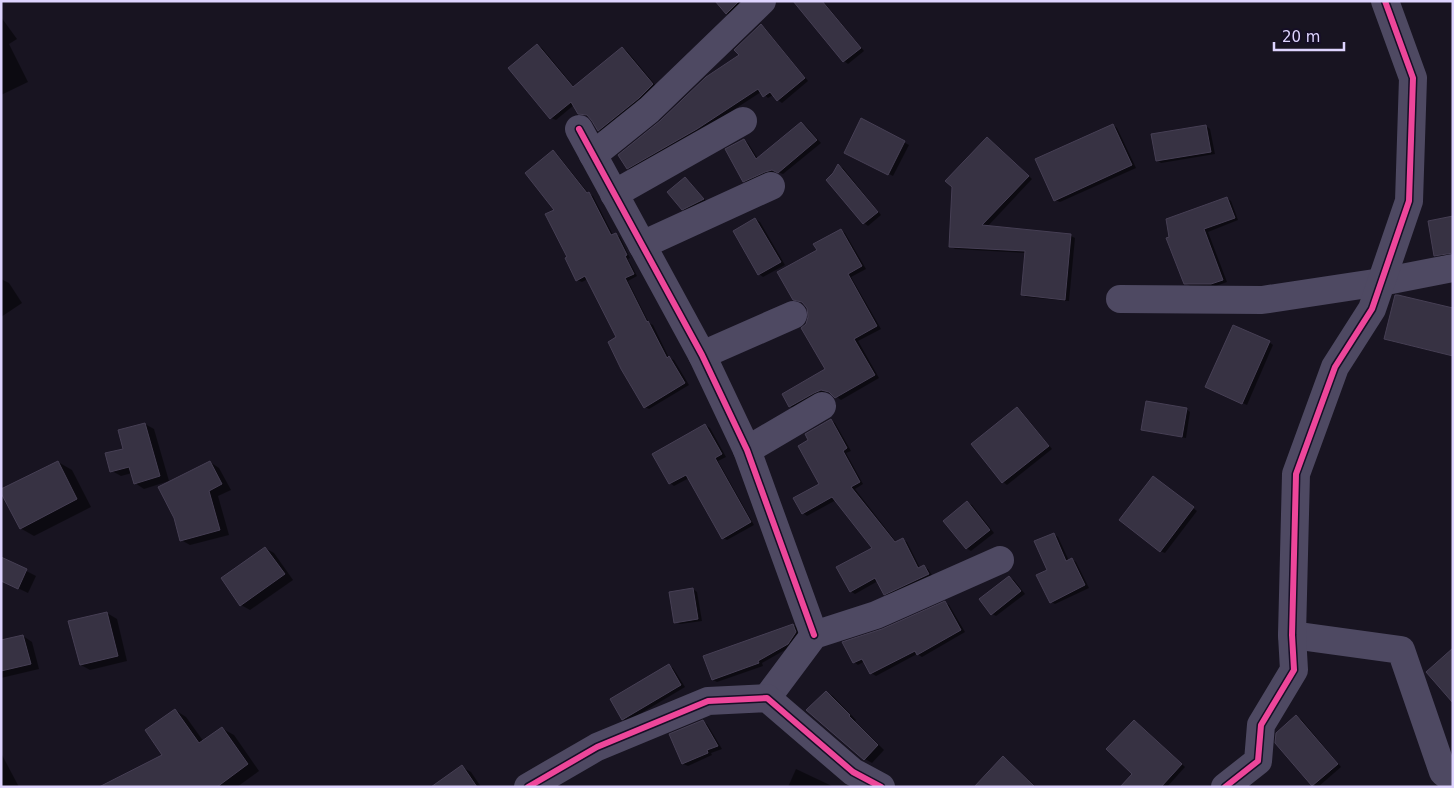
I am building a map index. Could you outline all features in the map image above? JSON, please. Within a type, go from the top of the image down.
[{"type":"street","points":[[593,156],[649,110],[762,1]]},
{"type":"street","points":[[1225,787],[1258,761],[1261,725],[1294,670],[1292,635],[1296,474],[1335,367],[1372,309],[1409,201],[1413,78],[1385,1]]},
{"type":"street","points":[[614,194],[743,121]]},
{"type":"street","points":[[579,129],[702,355],[747,450],[814,635]]},
{"type":"street","points":[[642,245],[771,186]]},
{"type":"street","points":[[1120,299],[1262,300],[1381,282],[1453,268]]},
{"type":"street","points":[[702,355],[793,315]]},
{"type":"street","points":[[747,450],[822,406]]},
{"type":"street","points":[[767,698],[814,635],[876,614],[1000,560]]},
{"type":"street","points":[[1292,635],[1401,650],[1443,772],[1453,780]]},
{"type":"street","points":[[528,787],[597,747],[708,701],[767,698],[853,772],[881,787]]},
{"type":"building","points":[[715,1],[739,1],[726,14]]},
{"type":"building","points":[[793,1],[822,1],[861,48],[843,62]]},
{"type":"building","points":[[761,24],[805,78],[777,101],[770,92],[763,97],[758,89],[697,129],[627,169],[618,155],[660,121],[706,77],[739,55],[734,50]]},
{"type":"building","points":[[537,44],[573,87],[622,47],[653,84],[639,98],[598,131],[587,115],[578,114],[571,102],[550,119],[508,68]]},
{"type":"building","points":[[861,118],[905,141],[888,175],[844,153]]},
{"type":"building","points":[[801,122],[817,140],[778,173],[772,170],[743,182],[725,149],[744,139],[756,159]]},
{"type":"building","points":[[1113,124],[1132,165],[1054,201],[1035,159]]},
{"type":"building","points":[[1206,125],[1211,152],[1156,161],[1151,134]]},
{"type":"building","points":[[987,137],[1029,176],[982,225],[1071,234],[1065,300],[1021,295],[1025,251],[949,247],[952,187],[945,181]]},
{"type":"building","points":[[553,150],[587,193],[589,192],[611,235],[616,233],[634,274],[625,278],[667,358],[669,356],[685,383],[644,408],[621,369],[608,342],[616,337],[585,276],[576,281],[565,258],[567,257],[545,214],[554,210],[525,173]]},
{"type":"building","points":[[838,164],[878,212],[863,224],[826,180]]},
{"type":"building","points":[[685,177],[704,199],[682,210],[667,192]]},
{"type":"building","points":[[1227,197],[1235,218],[1204,229],[1223,280],[1211,284],[1184,284],[1166,238],[1169,237],[1166,219]]},
{"type":"building","points":[[1453,216],[1453,253],[1434,256],[1428,221]]},
{"type":"building","points":[[755,218],[781,262],[758,275],[733,231]]},
{"type":"building","points":[[841,229],[862,266],[848,274],[877,326],[854,339],[875,375],[835,398],[829,392],[821,390],[789,407],[782,394],[825,369],[801,328],[806,324],[808,317],[807,308],[802,302],[793,300],[777,272],[817,250],[813,244]]},
{"type":"building","points":[[1395,295],[1453,308],[1453,356],[1384,339]]},
{"type":"building","points":[[1233,325],[1270,341],[1242,404],[1205,387]]},
{"type":"building","points":[[1146,401],[1187,408],[1182,437],[1141,430]]},
{"type":"building","points":[[1017,407],[1049,446],[1002,483],[971,444]]},
{"type":"building","points":[[831,419],[847,448],[843,451],[860,482],[851,487],[895,542],[903,538],[918,568],[924,565],[929,574],[884,595],[875,578],[850,592],[836,567],[872,548],[832,497],[802,514],[793,498],[819,484],[798,446],[808,440],[805,434]]},
{"type":"building","points":[[145,423],[160,476],[134,484],[129,467],[110,472],[105,453],[123,449],[118,430]]},
{"type":"building","points":[[705,424],[722,454],[715,458],[751,522],[722,539],[686,475],[669,484],[652,454]]},
{"type":"building","points":[[58,461],[77,499],[20,529],[1,493],[1,489]]},
{"type":"building","points":[[210,461],[222,484],[209,491],[220,530],[180,541],[174,518],[158,487]]},
{"type":"building","points":[[1153,476],[1194,507],[1160,552],[1119,520]]},
{"type":"building","points":[[967,501],[990,530],[966,549],[943,521]]},
{"type":"building","points":[[1054,533],[1066,561],[1072,558],[1085,585],[1050,603],[1036,575],[1047,570],[1034,541]]},
{"type":"building","points":[[265,547],[285,574],[240,606],[221,578]]},
{"type":"building","points":[[1,557],[27,569],[18,589],[1,581]]},
{"type":"building","points":[[1009,576],[1021,591],[991,615],[979,599]]},
{"type":"building","points":[[693,588],[698,619],[674,623],[669,592]]},
{"type":"building","points":[[945,601],[961,630],[917,655],[915,651],[870,674],[862,659],[853,663],[842,642],[882,629]]},
{"type":"building","points":[[107,612],[118,656],[80,665],[68,621]]},
{"type":"building","points":[[793,624],[796,632],[788,644],[758,661],[759,663],[712,680],[703,656]]},
{"type":"building","points":[[23,635],[31,664],[1,671],[1,640]]},
{"type":"building","points":[[1453,648],[1453,703],[1426,672]]},
{"type":"building","points":[[669,664],[681,685],[622,720],[610,699]]},
{"type":"building","points":[[826,691],[878,745],[864,760],[806,710]]},
{"type":"building","points":[[175,709],[199,743],[222,727],[248,764],[217,787],[99,787],[162,755],[145,730]]},
{"type":"building","points":[[1296,715],[1338,764],[1312,786],[1275,743],[1276,733]]},
{"type":"building","points":[[703,720],[718,746],[707,750],[708,753],[682,764],[669,734]]},
{"type":"building","points":[[1134,720],[1182,764],[1161,787],[1120,787],[1132,774],[1106,749]]},
{"type":"building","points":[[1003,756],[1035,787],[974,787]]},
{"type":"building","points":[[462,765],[477,787],[431,787]]},
{"type":"cycle path","points":[[1225,787],[1258,761],[1261,725],[1294,670],[1292,635],[1296,474],[1335,367],[1372,309],[1409,201],[1413,78],[1385,1]]},
{"type":"cycle path","points":[[579,129],[702,355],[747,450],[814,635]]},
{"type":"cycle path","points":[[528,787],[597,747],[708,701],[767,698],[853,772],[881,787]]}]
